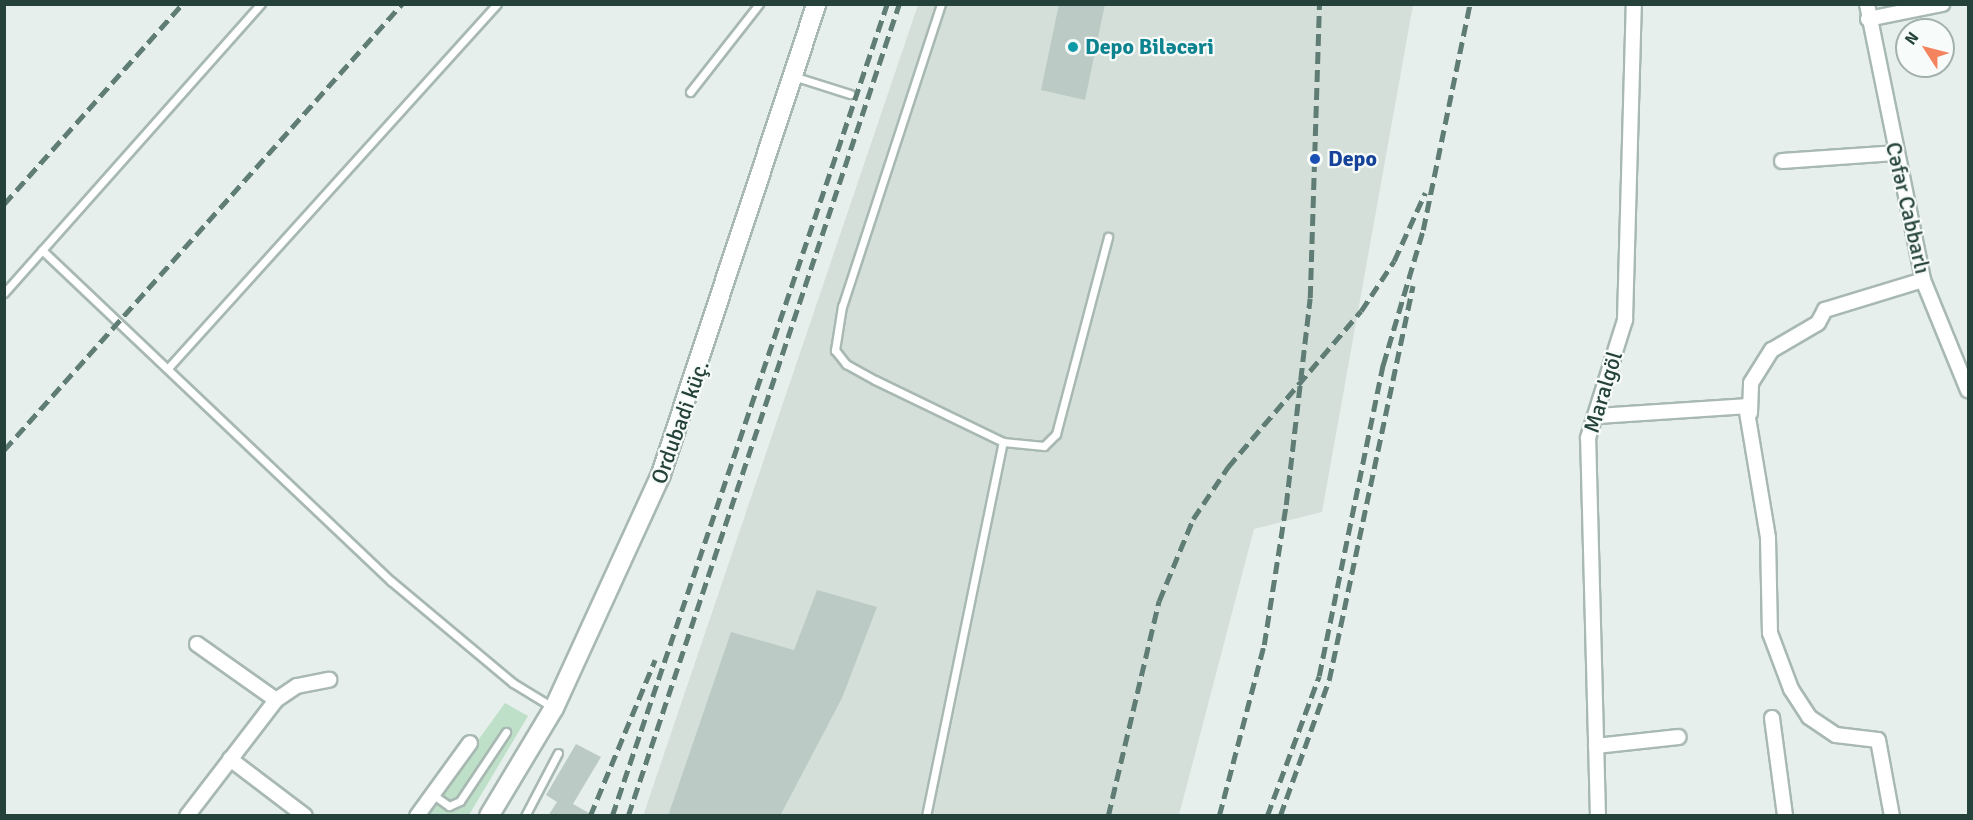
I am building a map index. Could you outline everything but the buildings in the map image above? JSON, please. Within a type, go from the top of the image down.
[{"type":"main road","name":"Ordubadi küç.","points":[[489,816],[554,708],[677,434],[816,4]]},
{"type":"street","name":"Maralgöl","points":[[1598,816],[1588,438],[1597,416],[1625,320],[1634,4]]},
{"type":"street","name":"Cəfər Cabbarlı","points":[[1942,4],[1940,9],[1868,12],[1895,153],[1923,280],[1968,390]]},
{"type":"street","points":[[1782,161],[1895,153]]},
{"type":"street","points":[[1892,816],[1878,740],[1836,735],[1809,717],[1791,689],[1770,633],[1768,538],[1750,413],[1751,383],[1772,350],[1818,323],[1825,310],[1923,280]]},
{"type":"street","points":[[1597,416],[1730,403],[1746,405],[1750,413]]},
{"type":"street","points":[[197,644],[276,700]]},
{"type":"street","points":[[188,816],[276,700],[297,686],[329,680]]},
{"type":"street","points":[[1772,718],[1785,816]]},
{"type":"street","points":[[1596,746],[1679,737]]},
{"type":"street","points":[[417,816],[470,743]]},
{"type":"street","points":[[230,759],[305,816]]},
{"type":"lane","points":[[4,293],[261,4]]},
{"type":"lane","points":[[169,367],[497,4]]},
{"type":"lane","points":[[690,92],[759,4]]},
{"type":"lane","points":[[941,4],[842,306],[835,350],[846,364],[875,380],[1004,442],[1044,446],[1056,434],[1108,237]]},
{"type":"lane","points":[[793,76],[850,94]]},
{"type":"lane","points":[[42,250],[169,367],[391,581],[513,683],[554,708]]},
{"type":"lane","points":[[926,816],[1004,442]]},
{"type":"lane","points":[[432,794],[449,806],[460,801],[506,732]]},
{"type":"lane","points":[[525,816],[558,753]]},
{"type":"shaded area","points":[[918,5],[1413,5],[1322,512],[1254,529],[1179,815],[643,816]]},
{"type":"green space","points":[[505,703],[528,716],[469,815],[423,816]]},
{"type":"railway","points":[[4,204],[182,4]]},
{"type":"railway","points":[[4,450],[402,4]]},
{"type":"railway","points":[[612,816],[887,4]]},
{"type":"railway","points":[[628,816],[899,4]]},
{"type":"railway","points":[[1219,816],[1264,645],[1286,505],[1310,298],[1319,4]]},
{"type":"railway","points":[[1267,816],[1319,676],[1383,365],[1423,230],[1470,4]]},
{"type":"railway","points":[[1108,816],[1159,601],[1193,519],[1228,467],[1361,311],[1394,261],[1425,193]]},
{"type":"railway","points":[[1280,816],[1329,680],[1413,286]]},
{"type":"railway","points":[[590,816],[655,660]]},
{"type":"place","name":"Depo Biləcəri","points":[[1073,47]]},
{"type":"place","name":"Depo","points":[[1315,159]]}]
